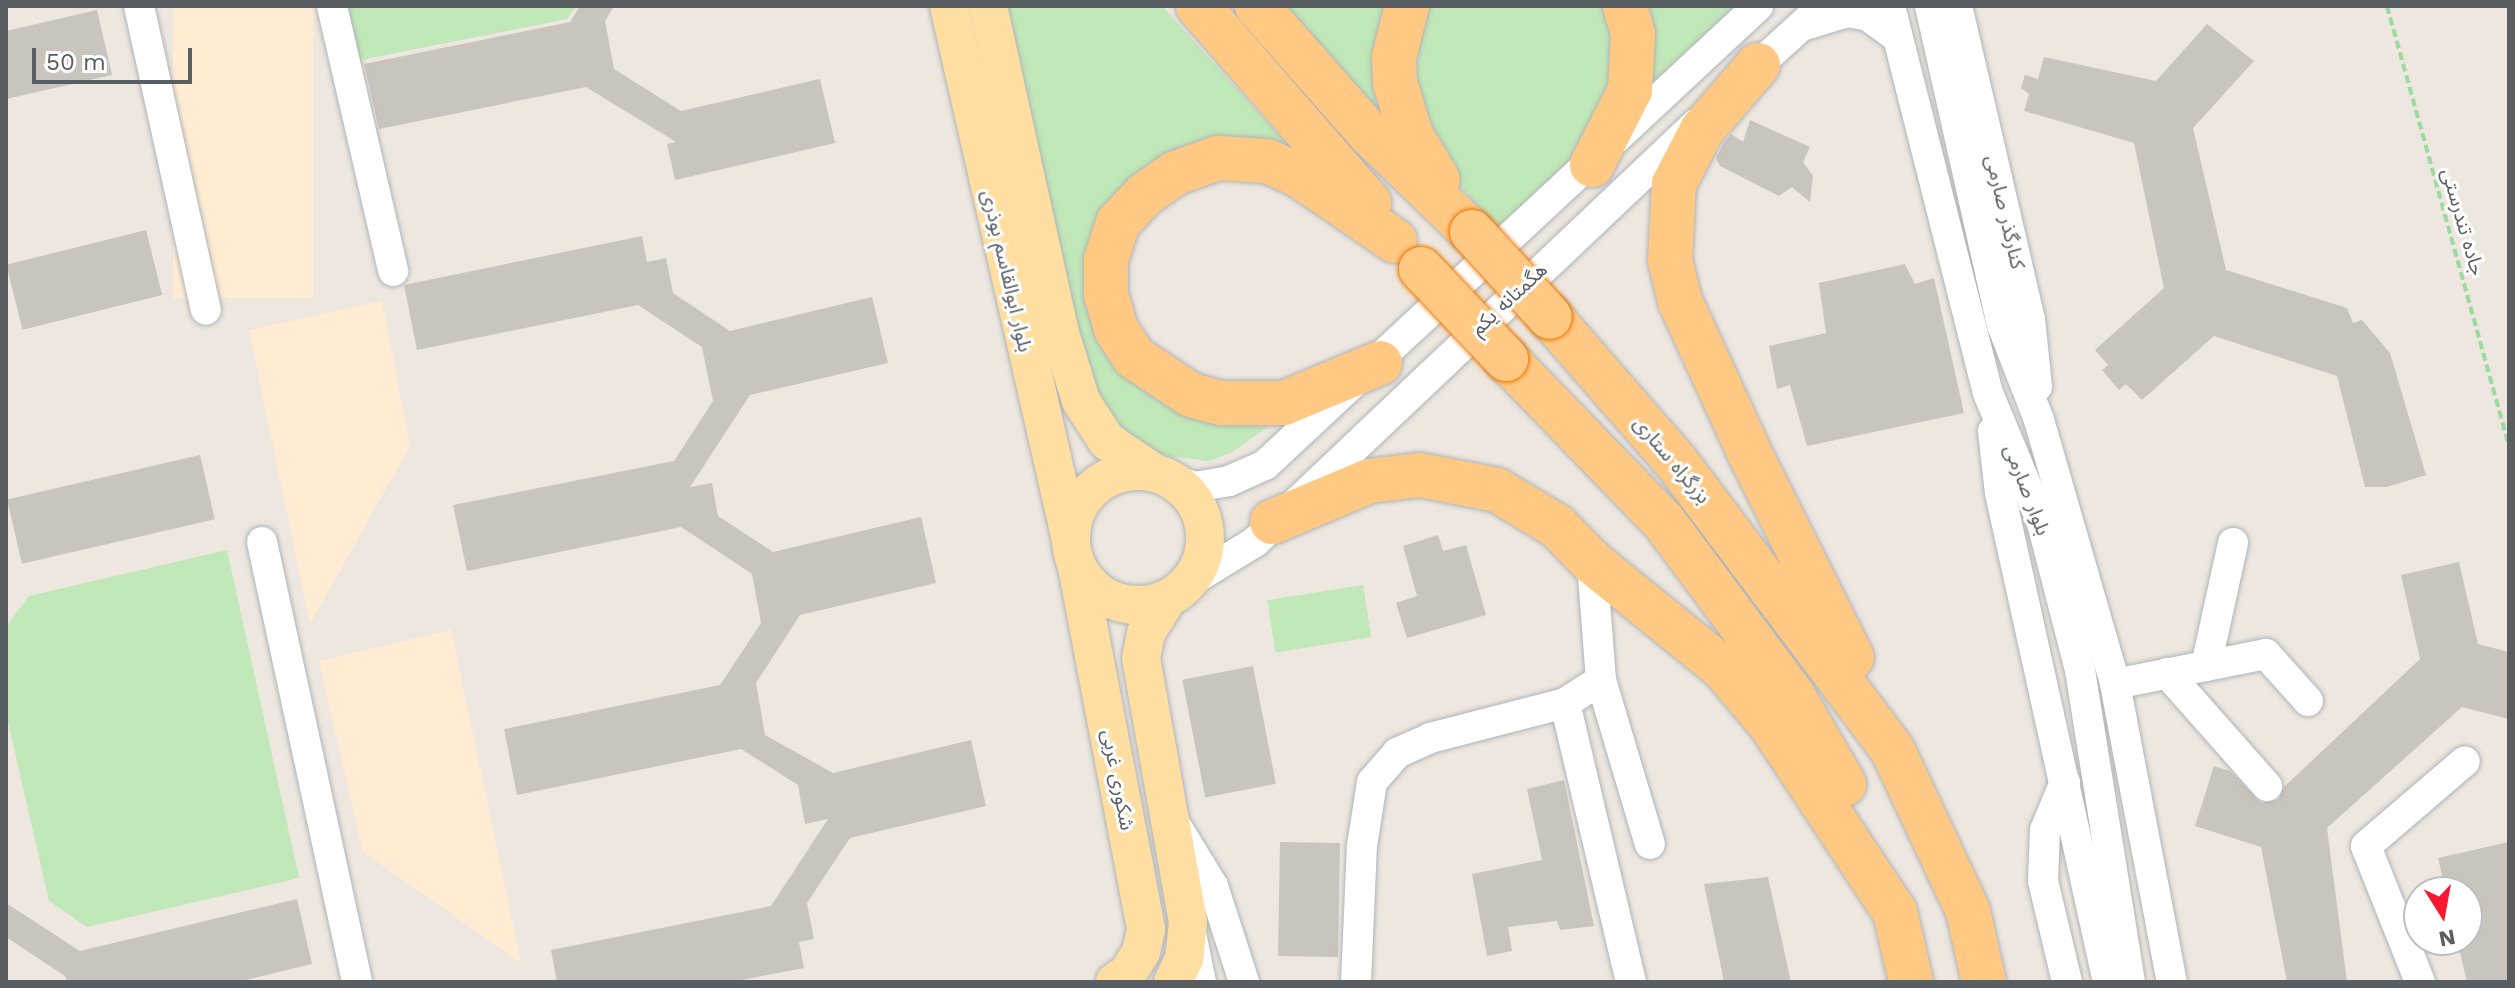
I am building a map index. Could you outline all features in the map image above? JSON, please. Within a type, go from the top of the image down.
[{"type":"highway","points":[[1198,6],[1363,194],[1408,255],[1664,522],[1793,696],[1847,790],[1926,982]]},
{"type":"highway","name":"بزرگراه ستاری","points":[[1257,6],[1370,134],[1472,232],[1677,463],[1893,751],[1968,911],[1984,982]]},
{"type":"highway","points":[[1407,6],[1394,57],[1401,110],[1411,135],[1472,232]]},
{"type":"highway","points":[[1592,165],[1630,90],[1633,34],[1625,6]]},
{"type":"highway","points":[[1758,65],[1702,130],[1674,184],[1670,260],[1680,301],[1893,751]]},
{"type":"highway","points":[[1380,363],[1284,403],[1234,404],[1191,395],[1134,357],[1116,329],[1106,293],[1106,260],[1118,223],[1144,195],[1176,173],[1218,158],[1267,161],[1300,176],[1408,255]]},
{"type":"highway","points":[[1272,522],[1369,481],[1420,475],[1460,480],[1497,490],[1557,526],[1592,562],[1724,669],[1771,725],[1895,912],[1911,982]]},
{"type":"highway","points":[[1968,911],[2000,982]]},
{"type":"main road","name":"بلوار ابوالقاسم بوذری","points":[[949,6],[994,214],[1074,552]]},
{"type":"main road","name":"بلوار ابوالقاسم بوذری","points":[[988,6],[1031,206],[1081,401],[1107,441],[1164,476]]},
{"type":"main road","points":[[994,214],[1031,206]]},
{"type":"main road","points":[[1173,982],[1184,959],[1188,922],[1141,658],[1146,633],[1201,563],[1206,540],[1192,496],[1164,476],[1124,472],[1097,484],[1078,507],[1074,552],[1093,588],[1116,601],[1142,605],[1178,591]]},
{"type":"main road","name":"شکوری غربی","points":[[1074,552],[1146,930],[1135,962],[1115,982]]},
{"type":"street","points":[[139,6],[206,310]]},
{"type":"street","points":[[332,6],[393,271]]},
{"type":"street","name":"هگمتانه یکم","points":[[1164,476],[1195,487],[1229,481],[1265,465],[1380,363],[1758,6]]},
{"type":"street","name":"هگمتانه یکم","points":[[1178,591],[1255,542],[1272,522],[1823,6]]},
{"type":"street","name":"بلوار صارمی","points":[[1890,6],[1988,393],[2042,523],[2080,670],[2130,982]]},
{"type":"street","name":"بلوار صارمی","points":[[1930,6],[2002,325],[2039,420],[2115,684],[2172,982]]},
{"type":"street","points":[[1800,27],[1848,12],[1868,16],[1897,37]]},
{"type":"street","name":"کنارگذر صارمی","points":[[1959,14],[2030,319],[2039,420]]},
{"type":"street","points":[[1988,393],[2000,493],[2108,982]]},
{"type":"street","points":[[262,542],[357,982]]},
{"type":"street","points":[[2206,666],[2233,543]]},
{"type":"street","points":[[1592,562],[1601,680],[1650,844]]},
{"type":"street","points":[[2115,684],[2266,654],[2308,701]]},
{"type":"street","points":[[2167,673],[2267,786]]},
{"type":"street","points":[[1356,982],[1362,846],[1372,782],[1397,753],[1430,738],[1565,703],[1601,680]]},
{"type":"street","points":[[1565,703],[1631,982]]},
{"type":"street","points":[[2420,982],[2366,846],[2465,761]]},
{"type":"street","points":[[2065,782],[2045,830],[2043,881],[2067,982]]},
{"type":"street","points":[[1169,815],[1213,886],[1244,982]]},
{"type":"street","points":[[1188,922],[1201,982]]},
{"type":"path","name":"جاده تندرستی","points":[[2387,6],[2509,447]]},
{"type":"shaded area","points":[[173,6],[313,6],[313,298],[173,298]]},
{"type":"shaded area","points":[[382,301],[410,446],[310,624],[249,330]]},
{"type":"shaded area","points":[[451,630],[521,963],[363,852],[319,661]]},
{"type":"green space","points":[[338,6],[576,6],[567,19],[351,62]]},
{"type":"green space","points":[[1003,6],[1162,6],[1297,155],[1130,193],[1111,338],[1277,420],[1231,453],[1209,461],[1141,453],[1112,427],[1088,385]]},
{"type":"green space","points":[[1270,6],[1396,6],[1408,150]]},
{"type":"green space","points":[[1418,6],[1616,6],[1606,127],[1500,229],[1434,158],[1417,127]]},
{"type":"green space","points":[[1635,6],[1741,6],[1631,107]]},
{"type":"green space","points":[[227,550],[299,878],[87,927],[49,901],[6,713],[6,627],[29,596]]},
{"type":"green space","points":[[1363,585],[1371,637],[1275,653],[1267,600]]},
{"type":"building","points":[[580,6],[614,6],[605,21],[614,69],[681,111],[820,79],[835,143],[675,180],[667,144],[676,142],[586,87],[379,129],[364,64],[570,22]]},
{"type":"building","points":[[97,10],[112,75],[6,99],[6,31]]},
{"type":"building","points":[[2207,24],[2254,61],[2193,128],[2226,270],[2347,308],[2353,323],[2362,320],[2390,353],[2426,475],[2387,487],[2365,487],[2337,376],[2214,336],[2142,400],[2126,384],[2119,390],[2102,370],[2108,365],[2095,350],[2164,288],[2134,143],[2024,111],[2029,94],[2021,88],[2025,75],[2038,79],[2044,57],[2156,81]]},
{"type":"building","points":[[1750,120],[1810,147],[1803,162],[1813,176],[1810,202],[1792,187],[1779,196],[1720,166],[1716,158],[1723,144],[1731,134],[1743,142]]},
{"type":"building","points":[[146,230],[162,295],[22,330],[6,265]]},
{"type":"building","points":[[642,236],[647,262],[666,258],[673,293],[730,331],[872,297],[888,363],[750,395],[690,487],[712,483],[718,516],[773,552],[921,517],[936,583],[800,615],[756,683],[765,735],[833,773],[971,740],[986,806],[850,838],[807,903],[814,939],[799,942],[804,968],[731,982],[557,982],[551,950],[771,906],[828,819],[805,824],[798,785],[741,749],[517,795],[504,729],[720,685],[761,623],[752,574],[681,527],[467,571],[453,505],[674,461],[713,401],[702,347],[638,305],[417,350],[404,285]]},
{"type":"building","points":[[1905,264],[1915,284],[1934,278],[1964,413],[1807,446],[1790,385],[1777,389],[1769,346],[1826,333],[1819,283]]},
{"type":"building","points":[[200,455],[215,519],[22,564],[7,500]]},
{"type":"building","points":[[1438,535],[1443,551],[1466,545],[1486,615],[1407,638],[1396,603],[1417,596],[1403,546]]},
{"type":"building","points":[[2459,562],[2478,644],[2509,652],[2509,719],[2462,707],[2327,828],[2347,982],[2287,982],[2261,847],[2195,826],[2214,766],[2230,771],[2261,803],[2278,800],[2284,787],[2420,659],[2401,575]]},
{"type":"building","points":[[1253,666],[1276,784],[1205,798],[1182,680]]},
{"type":"building","points":[[1564,780],[1594,926],[1560,930],[1557,921],[1508,927],[1512,951],[1487,956],[1472,874],[1542,860],[1527,789]]},
{"type":"building","points":[[1280,842],[1340,843],[1338,957],[1278,956]]},
{"type":"building","points":[[2509,842],[2509,982],[2467,982],[2461,956],[2483,956],[2483,876],[2442,876],[2438,858]]},
{"type":"building","points":[[1768,877],[1791,982],[1724,982],[1704,884]]},
{"type":"building","points":[[297,899],[312,964],[238,982],[67,982],[65,976],[6,937],[6,903],[80,951]]}]
